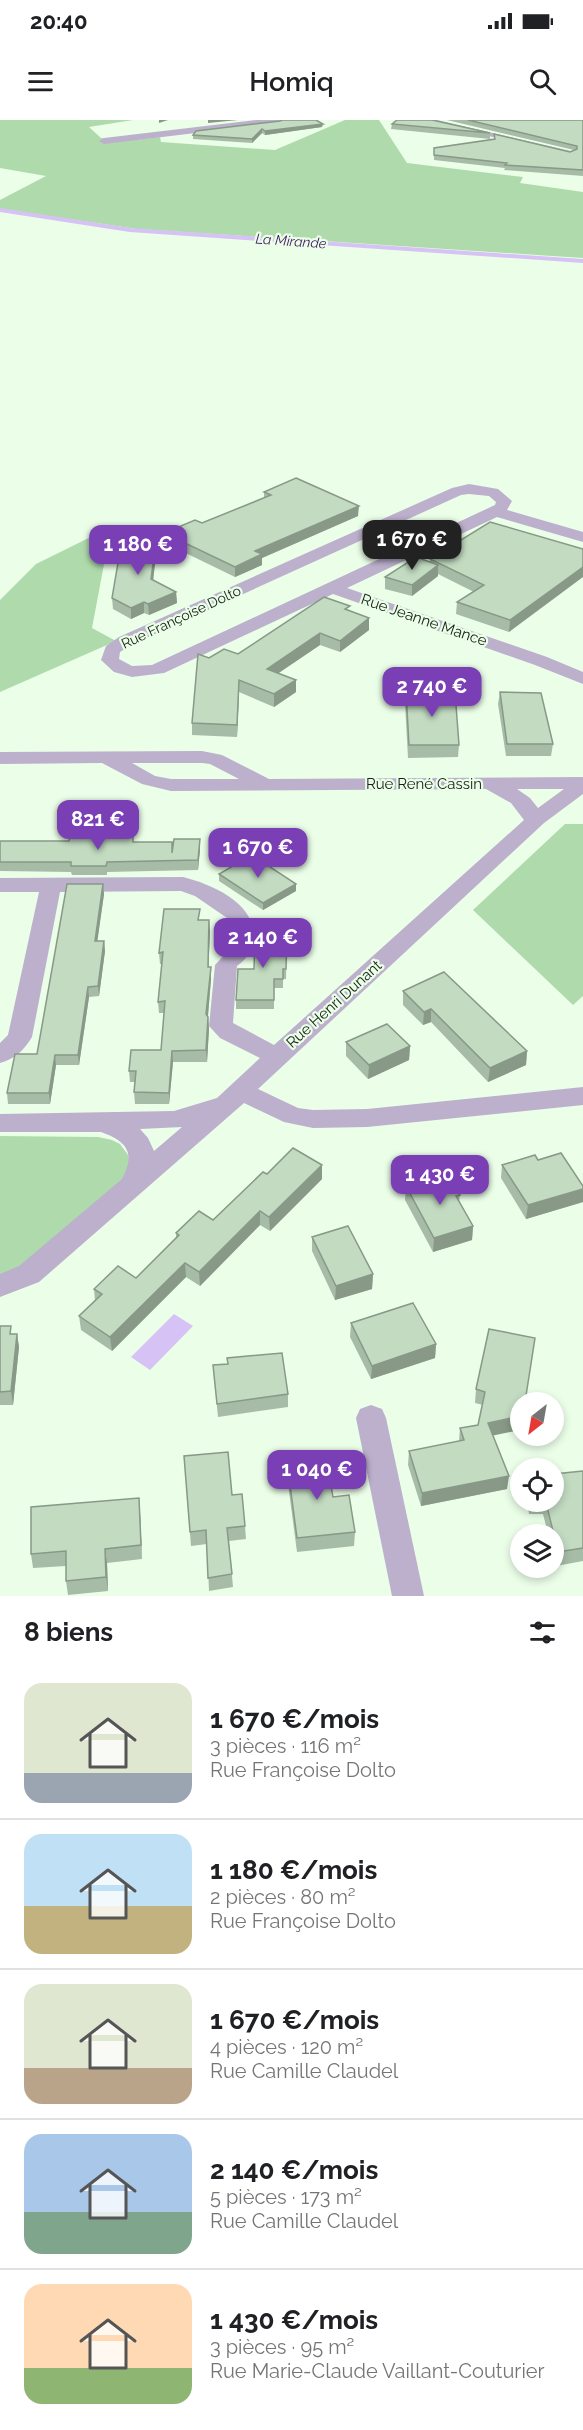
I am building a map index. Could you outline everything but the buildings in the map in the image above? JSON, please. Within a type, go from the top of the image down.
[{"type":"street","points":[[104,141],[280,120]]},
{"type":"street","points":[[424,120],[570,152]]},
{"type":"street","name":"Rue Françoise Dolto","points":[[479,489],[497,494],[503,499],[503,504],[496,512],[158,669],[143,672],[130,671],[117,666],[110,660],[112,650],[125,641],[457,491],[479,489]]},
{"type":"street","points":[[496,512],[583,537]]},
{"type":"street","name":"Rue Jeanne Mance","points":[[332,588],[541,661],[583,679]]},
{"type":"street","name":"Rue René Cassin","points":[[0,758],[202,757],[215,759],[265,785]]},
{"type":"street","name":"Rue René Cassin","points":[[107,758],[148,780],[171,785],[583,784]]},
{"type":"street","name":"Rue Henri Dunant","points":[[0,1286],[30,1274],[241,1091],[524,832],[535,801],[583,771]]},
{"type":"street","points":[[484,784],[507,791],[532,814]]},
{"type":"street","name":"Rue Henri Dunant","points":[[532,814],[556,806],[583,784]]},
{"type":"street","points":[[0,885],[183,884],[203,891],[239,916],[242,922],[242,947],[240,952],[226,965],[221,1026],[228,1032],[277,1056]]},
{"type":"street","points":[[0,1056],[20,1037],[51,885]]},
{"type":"street","points":[[0,1124],[102,1124],[186,1118],[206,1111],[241,1091],[292,1116],[313,1119],[367,1118],[583,1096]]},
{"type":"street","name":"Rue Henri Dunant","points":[[102,1124],[124,1130],[139,1146],[143,1158],[131,1186]]},
{"type":"street","points":[[371,1418],[408,1596]]},
{"type":"green space","points":[[0,120],[133,120],[89,127],[101,138],[135,140],[160,137],[161,142],[275,150],[345,120],[379,120],[407,163],[523,177],[520,183],[583,192],[583,258],[137,229],[0,209],[0,200],[46,176],[0,168]]},
{"type":"green space","points":[[111,527],[92,628],[116,641],[0,692],[0,600],[36,564]]},
{"type":"green space","points":[[565,824],[583,824],[583,996],[573,1005],[473,910]]},
{"type":"green space","points":[[0,1136],[98,1137],[120,1144],[128,1155],[130,1163],[123,1179],[23,1270],[0,1280]]},
{"type":"shaded area","points":[[174,1314],[193,1326],[150,1370],[131,1357]]},
{"type":"waterway","name":"La Mirande","points":[[0,210],[130,230],[583,261]]}]
